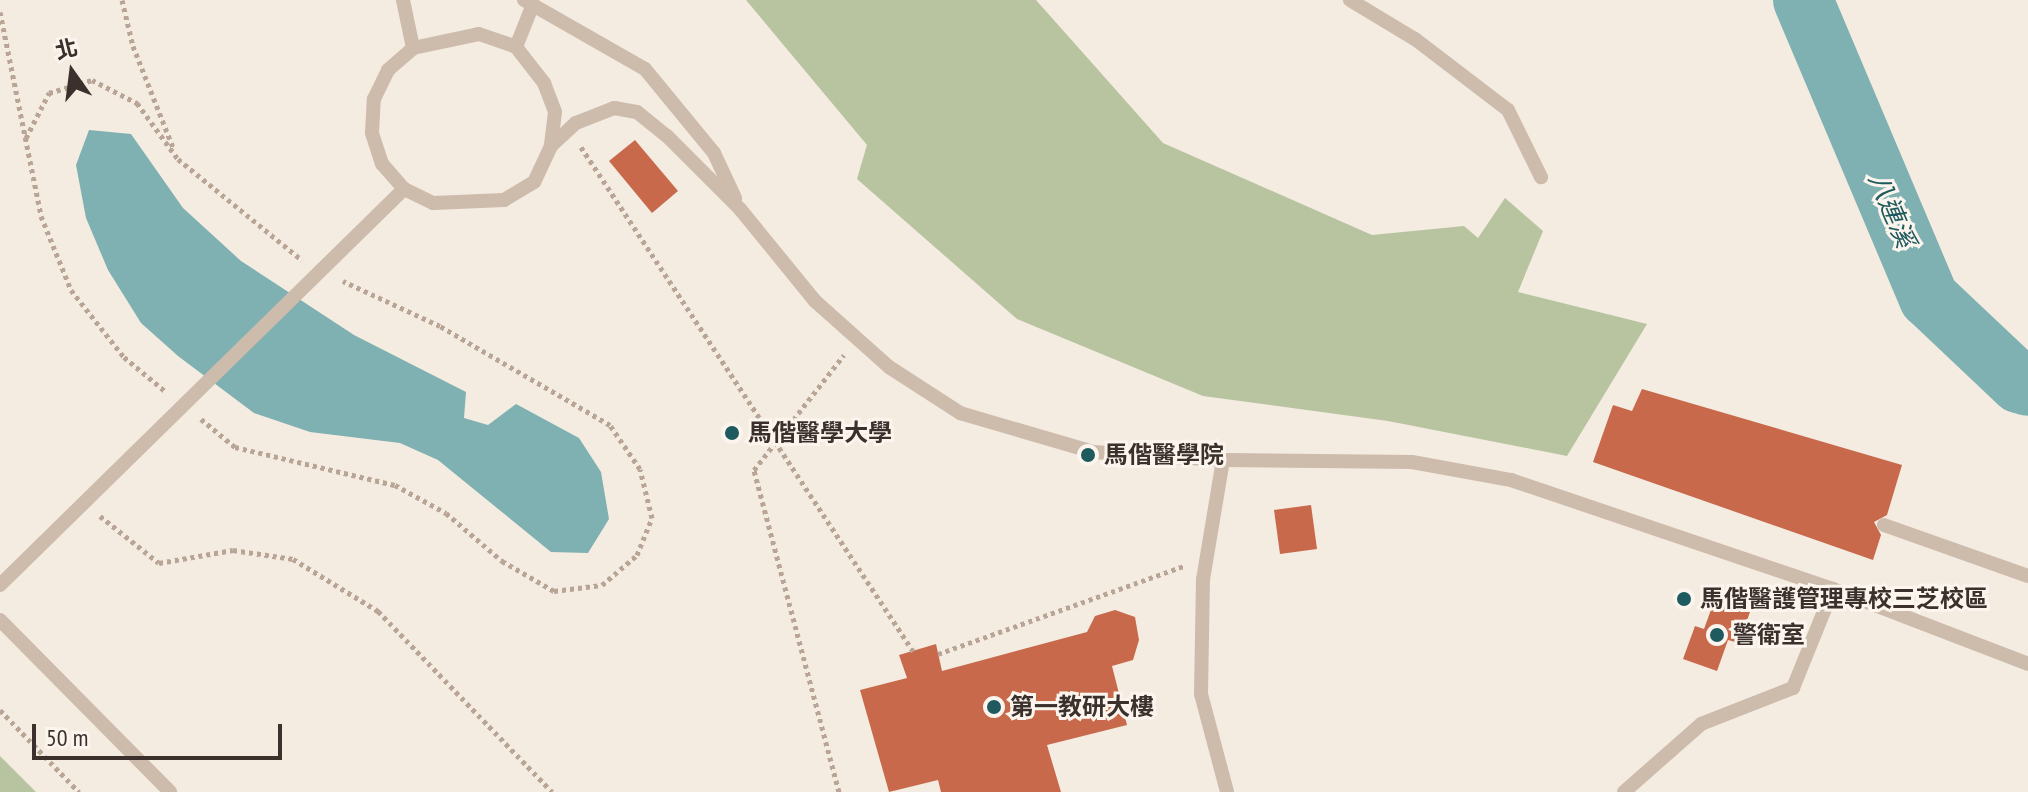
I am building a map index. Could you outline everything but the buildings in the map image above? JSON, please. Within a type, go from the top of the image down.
[{"type":"lane","points":[[403,0],[413,48]]},
{"type":"lane","points":[[1350,0],[1415,39],[1508,110],[1541,177]]},
{"type":"lane","points":[[516,47],[528,2],[645,69],[714,153],[740,209]]},
{"type":"lane","points":[[479,34],[516,47],[544,83],[555,112],[551,146],[534,182],[504,200],[433,203],[404,189],[379,153],[372,133],[374,99],[388,70],[413,48],[479,34]]},
{"type":"lane","points":[[551,146],[570,130],[614,108],[637,112],[740,209],[815,301],[889,367],[960,413],[1093,452],[1223,460],[1412,462],[1511,480],[1833,589],[2028,664]]},
{"type":"lane","points":[[0,585],[404,189]]},
{"type":"lane","points":[[1223,460],[1207,557],[1201,694],[1227,792]]},
{"type":"lane","points":[[1884,525],[2028,576]]},
{"type":"lane","points":[[1624,792],[1701,724],[1793,688],[1833,589]]},
{"type":"lane","points":[[0,620],[170,792]]},
{"type":"path","points":[[122,0],[133,46],[178,159]]},
{"type":"path","points":[[0,12],[41,216],[71,290],[124,357],[177,400]]},
{"type":"path","points":[[26,138],[49,93],[92,80],[137,103],[178,159],[309,265]]},
{"type":"path","points":[[570,130],[913,651]]},
{"type":"path","points":[[189,409],[235,447],[395,485],[446,513],[502,561],[554,591],[602,585],[637,555],[652,518],[640,469],[610,425],[440,326],[335,277]]},
{"type":"path","points":[[839,792],[754,470],[857,339]]},
{"type":"path","points":[[84,503],[159,563],[233,550],[293,559],[378,611],[552,792]]},
{"type":"path","points":[[938,654],[1207,557]]},
{"type":"path","points":[[0,710],[79,792]]},
{"type":"green space","points":[[746,0],[1036,0],[1163,143],[1372,235],[1464,226],[1478,238],[1505,198],[1543,231],[1518,292],[1647,324],[1567,456],[1388,421],[1203,396],[1017,319],[857,179],[867,145]]},
{"type":"green space","points":[[0,756],[36,792],[0,792]]},
{"type":"water","points":[[89,130],[131,134],[183,208],[241,261],[354,335],[466,392],[464,418],[488,425],[516,404],[579,438],[601,472],[609,519],[588,553],[551,552],[438,460],[400,443],[310,432],[254,413],[178,356],[141,323],[108,270],[86,218],[76,165]]},
{"type":"waterway","name":"八連溪","points":[[1803,0],[1929,298],[2019,383],[2028,386]]},
{"type":"place","name":"馬偕醫學大學","points":[[732,433]]},
{"type":"place","name":"馬偕醫學院","points":[[1088,455]]},
{"type":"place","name":"馬偕醫護管理專校三芝校區","points":[[1684,599]]},
{"type":"place","name":"警衛室","points":[[1717,635]]},
{"type":"place","name":"第一教研大樓","points":[[994,707]]}]
